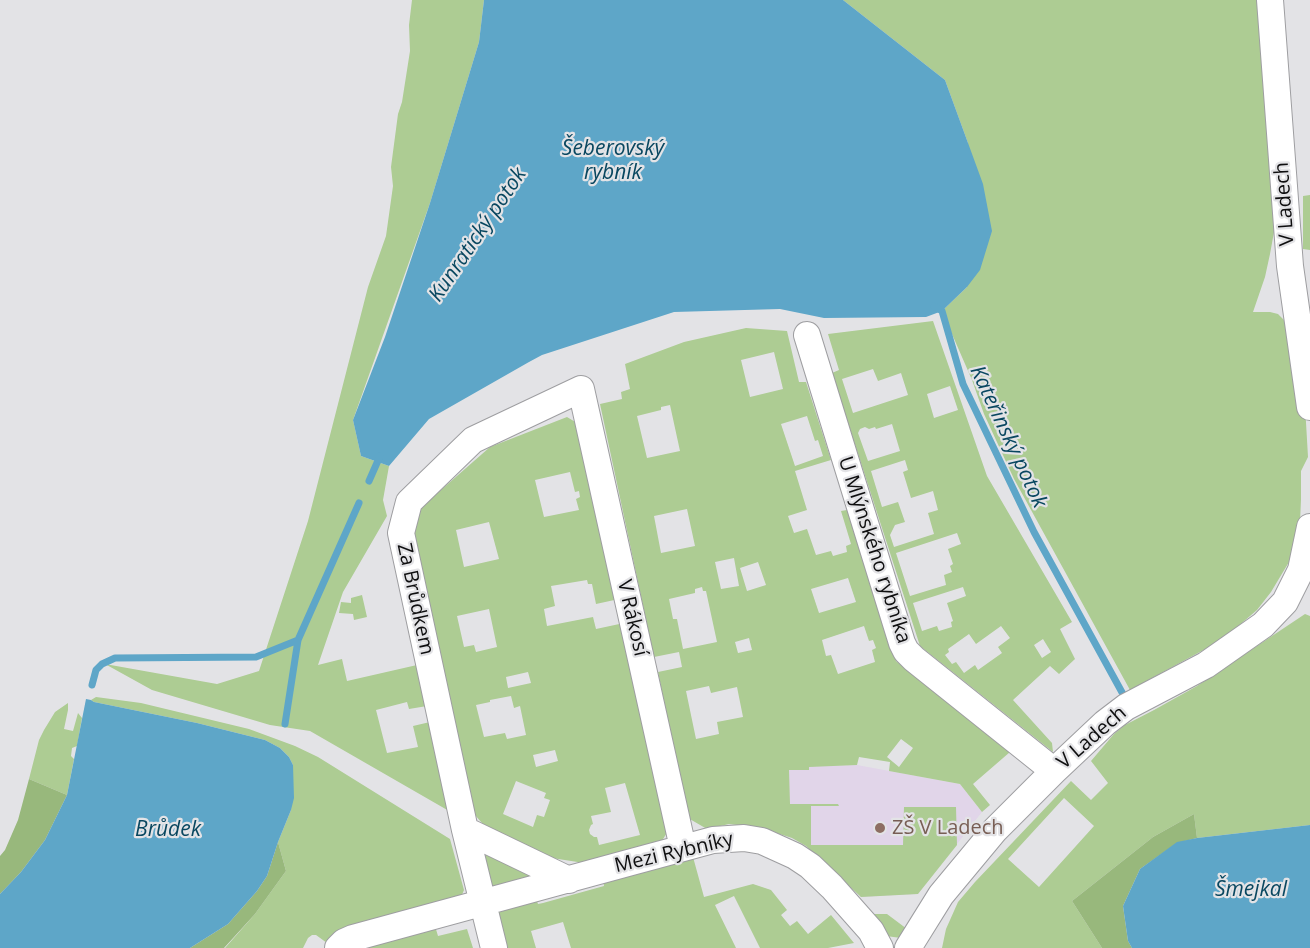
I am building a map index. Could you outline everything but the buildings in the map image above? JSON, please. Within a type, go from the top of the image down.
[{"type":"street","name":"V Ladech","points":[[1270,0],[1300,267],[1310,407]]},
{"type":"street","name":"U Mlýnského rybníka","points":[[807,335],[906,651],[1054,771]]},
{"type":"street","name":"Za Brůdkem","points":[[465,830],[401,533],[409,502],[472,440],[581,389]]},
{"type":"street","name":"V Rákosí","points":[[581,389],[683,848]]},
{"type":"street","name":"V Ladech","points":[[908,948],[941,895],[995,830],[1105,723],[1120,710],[1206,665],[1263,625],[1285,602],[1301,570],[1310,527]]},
{"type":"street","points":[[465,830],[568,880]]},
{"type":"street","points":[[465,830],[494,948]]},
{"type":"street","name":"Mezi Rybníky","points":[[338,948],[353,938],[683,848],[713,840],[744,838],[762,840],[810,866],[871,931],[880,948]]},
{"type":"shaded area","name":"ZŠ V Ladech","points":[[857,765],[960,784],[982,812],[918,894],[861,897],[806,846],[792,838],[780,767]]},
{"type":"green space","points":[[412,0],[484,0],[479,42],[430,203],[353,420],[361,456],[389,466],[383,500],[387,516],[343,592],[318,665],[342,659],[347,681],[417,665],[427,706],[409,709],[407,702],[376,710],[387,753],[418,747],[413,726],[430,722],[449,811],[310,731],[270,725],[152,690],[105,664],[217,684],[259,671],[308,521],[368,287],[386,236],[393,186],[391,167],[410,51],[409,25]]},
{"type":"green space","points":[[843,0],[1257,0],[1274,232],[1265,277],[1253,312],[1278,314],[1289,329],[1305,405],[1308,457],[1301,471],[1300,523],[1294,551],[1289,562],[1257,610],[1229,634],[1209,647],[1130,690],[1014,479],[984,414],[942,311],[967,287],[968,143],[945,80]]},
{"type":"green space","points":[[1310,195],[1310,250],[1303,249],[1303,196]]},
{"type":"green space","points":[[933,321],[987,476],[1072,622],[1060,629],[1075,659],[1059,674],[1050,666],[1013,700],[1052,743],[1053,752],[920,646],[832,373],[839,370],[828,334]],"holes":[[[873,369],[878,381],[901,373],[908,395],[853,413],[842,379]],[[950,386],[958,410],[934,418],[927,394]],[[892,424],[900,451],[868,461],[858,433],[865,427],[869,429],[875,427],[876,429]],[[905,460],[908,470],[903,472],[911,498],[933,491],[938,510],[928,513],[934,534],[894,547],[890,535],[895,525],[905,522],[898,502],[882,507],[871,471]],[[957,533],[961,544],[948,549],[953,564],[950,566],[952,572],[944,575],[946,585],[910,596],[896,553]],[[963,587],[966,596],[947,603],[953,621],[951,622],[952,627],[939,631],[937,626],[922,631],[913,603]],[[1001,626],[1010,638],[998,647],[1002,653],[978,670],[975,665],[964,673],[956,662],[952,664],[945,655],[949,652],[948,649],[969,634],[976,644]],[[1043,639],[1051,652],[1042,658],[1034,645]]]},
{"type":"green space","points":[[746,328],[787,331],[799,382],[806,382],[831,460],[795,471],[807,510],[788,516],[794,533],[807,529],[816,555],[831,551],[833,556],[847,552],[846,546],[851,544],[841,511],[847,510],[896,661],[1010,752],[973,784],[990,805],[982,812],[960,784],[889,771],[890,762],[859,757],[857,765],[789,770],[790,804],[838,804],[839,806],[811,806],[811,845],[903,845],[904,807],[956,807],[957,845],[918,894],[861,897],[806,846],[792,838],[761,828],[729,824],[707,829],[688,818],[658,672],[682,667],[679,652],[654,657],[600,404],[622,399],[621,392],[630,389],[625,364],[684,342]],"holes":[[[774,352],[783,389],[750,397],[741,360]],[[670,405],[680,451],[647,458],[637,416],[661,410],[661,407]],[[807,416],[815,441],[818,440],[823,456],[795,466],[781,424]],[[687,509],[695,546],[661,553],[654,516]],[[734,558],[739,586],[721,589],[715,562]],[[758,562],[766,585],[747,591],[740,568]],[[848,578],[856,602],[819,613],[811,589]],[[702,587],[703,591],[706,591],[717,642],[683,649],[677,619],[673,619],[669,599],[695,593],[695,589]],[[864,626],[869,641],[873,640],[876,648],[872,650],[875,662],[838,674],[831,655],[826,656],[822,640]],[[749,638],[752,650],[738,653],[735,642]],[[709,686],[711,693],[737,687],[743,717],[717,722],[719,734],[696,739],[686,691]],[[901,739],[913,748],[899,767],[887,757]]]},
{"type":"green space","points":[[567,417],[582,426],[619,599],[596,604],[592,584],[588,584],[587,580],[551,586],[555,606],[544,609],[547,626],[593,617],[596,629],[624,623],[668,831],[660,844],[584,863],[539,856],[488,830],[475,815],[411,526],[417,511],[490,447]],"holes":[[[570,472],[575,492],[579,491],[580,497],[576,499],[579,510],[544,517],[535,480]],[[489,522],[499,559],[464,567],[456,530]],[[489,609],[497,647],[476,652],[474,645],[464,647],[457,616]],[[528,672],[531,683],[508,688],[506,677]],[[511,696],[514,708],[520,706],[526,735],[507,739],[505,733],[484,737],[476,705],[490,702],[490,700]],[[555,750],[558,761],[536,767],[533,755]],[[516,781],[546,793],[544,798],[550,800],[544,817],[537,815],[533,827],[503,814]],[[625,783],[640,835],[599,845],[597,837],[590,834],[589,830],[593,824],[591,816],[611,812],[605,788]]]},
{"type":"green space","points":[[362,595],[367,617],[354,620],[353,614],[339,613],[341,602],[351,603],[351,598]]},
{"type":"green space","points":[[1305,614],[1310,616],[1310,825],[1197,838],[1194,814],[1153,837],[1072,901],[1102,948],[942,948],[946,929],[958,902],[1071,781],[1091,800],[1108,783],[1091,761],[1114,734],[1125,725],[1197,686]],"holes":[[[1064,798],[1094,826],[1039,887],[1008,859]]]},
{"type":"green space","points":[[96,697],[141,703],[249,729],[318,757],[450,839],[464,890],[461,897],[346,927],[337,932],[327,943],[316,935],[312,935],[303,948],[225,948],[255,914],[286,871],[278,842],[291,810],[293,765],[289,757],[280,748],[265,740],[91,700]]},
{"type":"green space","points":[[68,703],[64,729],[73,731],[78,713],[82,718],[77,746],[72,748],[71,756],[74,759],[67,795],[29,779],[39,740],[44,730],[55,712]]},
{"type":"green space","points":[[29,779],[67,795],[45,840],[21,872],[0,894],[0,856],[18,820]]},
{"type":"green space","points":[[1194,814],[1197,838],[1177,843],[1140,869],[1123,906],[1128,941],[1132,948],[1102,948],[1072,901],[1153,837]]},
{"type":"green space","points":[[278,842],[286,871],[255,914],[224,948],[190,948],[228,924],[257,891],[267,876]]},
{"type":"green space","points":[[489,854],[535,876],[494,888],[491,886],[484,856]]},
{"type":"green space","points":[[693,857],[704,897],[753,884],[771,890],[787,910],[781,915],[790,926],[797,921],[808,934],[831,915],[854,943],[828,948],[760,948],[734,896],[715,905],[736,948],[571,948],[563,922],[531,931],[536,948],[502,948],[496,923],[498,911],[535,896],[538,904],[543,903],[604,886],[603,879]]},
{"type":"green space","points":[[874,914],[887,914],[907,929],[901,938],[886,936],[875,923]]},
{"type":"green space","points":[[435,926],[438,936],[467,929],[473,948],[352,948]]},
{"type":"water","name":"Šeberovský rybník","points":[[484,0],[843,0],[945,80],[983,184],[992,231],[980,270],[967,287],[942,311],[926,317],[824,318],[780,309],[674,312],[542,355],[529,362],[429,419],[389,466],[361,456],[353,420],[385,337],[430,203],[479,42]]},
{"type":"water","name":"Brůdek","points":[[86,699],[265,740],[280,748],[293,765],[294,798],[267,876],[228,924],[190,948],[0,948],[0,894],[21,872],[45,840],[67,795]]},
{"type":"water","name":"Šmejkal","points":[[1310,825],[1310,948],[1132,948],[1128,941],[1123,906],[1140,869],[1177,842]]},
{"type":"waterway","name":"Kateřinský potok","points":[[934,306],[942,311],[963,384],[1034,532],[1124,696]]},
{"type":"waterway","name":"Kunratický potok","points":[[369,481],[380,456]]},
{"type":"waterway","name":"Kunratický potok","points":[[285,724],[298,640],[359,503]]},
{"type":"waterway","points":[[92,685],[96,670],[102,664],[115,658],[256,657],[298,640]]},
{"type":"place","name":"ZŠ V Ladech","points":[[880,828]]}]
